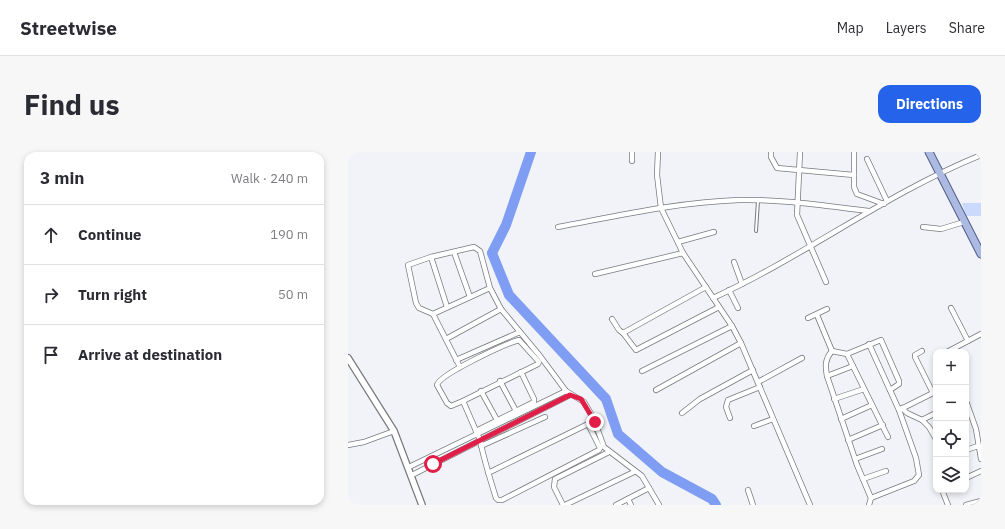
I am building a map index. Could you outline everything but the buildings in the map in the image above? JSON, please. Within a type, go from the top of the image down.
[{"type":"main road","points":[[929,152],[981,254]]},
{"type":"street","points":[[632,152],[632,161]]},
{"type":"street","points":[[658,152],[657,175],[661,208],[683,253],[732,326],[741,343],[810,505]]},
{"type":"street","points":[[771,152],[771,157],[777,168],[854,175]]},
{"type":"street","points":[[800,152],[797,215],[826,282]]},
{"type":"street","points":[[854,152],[854,175],[857,194],[886,203]]},
{"type":"street","points":[[713,298],[769,270],[869,211],[939,174],[981,155]]},
{"type":"street","points":[[868,159],[886,203]]},
{"type":"street","points":[[558,227],[661,208],[731,200],[798,202],[869,211]]},
{"type":"street","points":[[923,227],[942,229],[964,222]]},
{"type":"street","points":[[678,242],[714,232]]},
{"type":"street","points":[[460,367],[433,314],[419,308],[407,267],[410,263],[474,247],[480,250],[490,288],[502,309],[568,393],[577,396],[584,402],[593,417],[602,444],[609,452],[634,472],[642,476],[659,505]]},
{"type":"street","points":[[454,252],[470,297]]},
{"type":"street","points":[[595,274],[683,253]]},
{"type":"street","points":[[431,257],[447,307]]},
{"type":"street","points":[[734,262],[742,284]]},
{"type":"street","points":[[623,333],[706,287]]},
{"type":"street","points":[[433,314],[490,288]]},
{"type":"street","points":[[729,290],[738,308]]},
{"type":"street","points":[[612,319],[636,350],[719,307]]},
{"type":"street","points":[[951,308],[968,341]]},
{"type":"street","points":[[446,338],[502,309]]},
{"type":"street","points":[[808,318],[827,310]]},
{"type":"street","points":[[817,315],[832,351]]},
{"type":"street","points":[[642,371],[732,326]]},
{"type":"street","points":[[456,360],[520,332]]},
{"type":"street","points":[[953,349],[981,334]]},
{"type":"street","points":[[519,340],[539,362],[521,372],[451,406],[448,405],[437,385],[439,381],[460,367],[519,340]]},
{"type":"street","points":[[832,351],[847,354],[879,340],[883,341],[900,381],[899,384],[890,390]]},
{"type":"street","points":[[656,390],[741,343]]},
{"type":"street","points":[[869,344],[890,390],[901,409],[916,458],[918,478],[871,498]]},
{"type":"street","points":[[922,350],[915,355],[915,357],[933,388]]},
{"type":"street","points":[[832,351],[827,358],[827,376],[848,440],[871,498],[869,505]]},
{"type":"street","points":[[847,354],[888,437]]},
{"type":"street","points":[[348,358],[394,431],[409,467],[422,505]]},
{"type":"street","points":[[730,418],[726,407],[728,400],[759,384],[802,358]]},
{"type":"street","points":[[827,376],[853,366]]},
{"type":"street","points":[[682,413],[700,399],[753,370]]},
{"type":"street","points":[[409,467],[466,440],[497,420],[532,403],[534,399],[521,372]]},
{"type":"street","points":[[500,382],[516,411]]},
{"type":"street","points":[[834,399],[864,389]]},
{"type":"street","points":[[481,391],[497,420]]},
{"type":"street","points":[[477,433],[568,393]]},
{"type":"street","points":[[412,475],[568,393]]},
{"type":"street","points":[[901,409],[933,393]]},
{"type":"street","points":[[463,401],[480,440],[488,473],[496,498],[502,500],[599,450],[600,448],[591,427],[588,424],[488,473]]},
{"type":"street","points":[[841,418],[872,405]]},
{"type":"street","points":[[901,409],[922,420],[933,434]]},
{"type":"street","points":[[969,409],[976,429],[981,458]]},
{"type":"street","points":[[922,420],[933,414]]},
{"type":"street","points":[[481,446],[545,417]]},
{"type":"street","points":[[754,426],[773,419]]},
{"type":"street","points":[[848,440],[883,425]]},
{"type":"street","points":[[348,446],[394,431]]},
{"type":"street","points":[[466,440],[469,446]]},
{"type":"street","points":[[969,449],[978,446]]},
{"type":"street","points":[[855,459],[882,449]]},
{"type":"street","points":[[609,452],[555,479],[554,487],[564,505],[634,472]]},
{"type":"street","points":[[429,457],[433,464]]},
{"type":"street","points":[[863,479],[886,471]]},
{"type":"street","points":[[969,477],[981,471]]},
{"type":"street","points":[[616,505],[649,488]]},
{"type":"street","points":[[748,490],[753,505]]},
{"type":"street","points":[[943,493],[948,505]]},
{"type":"street","points":[[628,499],[631,505]]},
{"type":"street","points":[[969,505],[981,501]]},
{"type":"lane","points":[[756,231],[758,201]]},
{"type":"shaded area","points":[[962,203],[981,203],[981,216],[966,216]]},
{"type":"waterway","points":[[531,152],[506,225],[492,253],[509,295],[606,399],[618,434],[662,472],[712,499],[716,505]]},
{"type":"route","points":[[433,464],[570,395],[577,396],[584,402],[595,422]]}]
